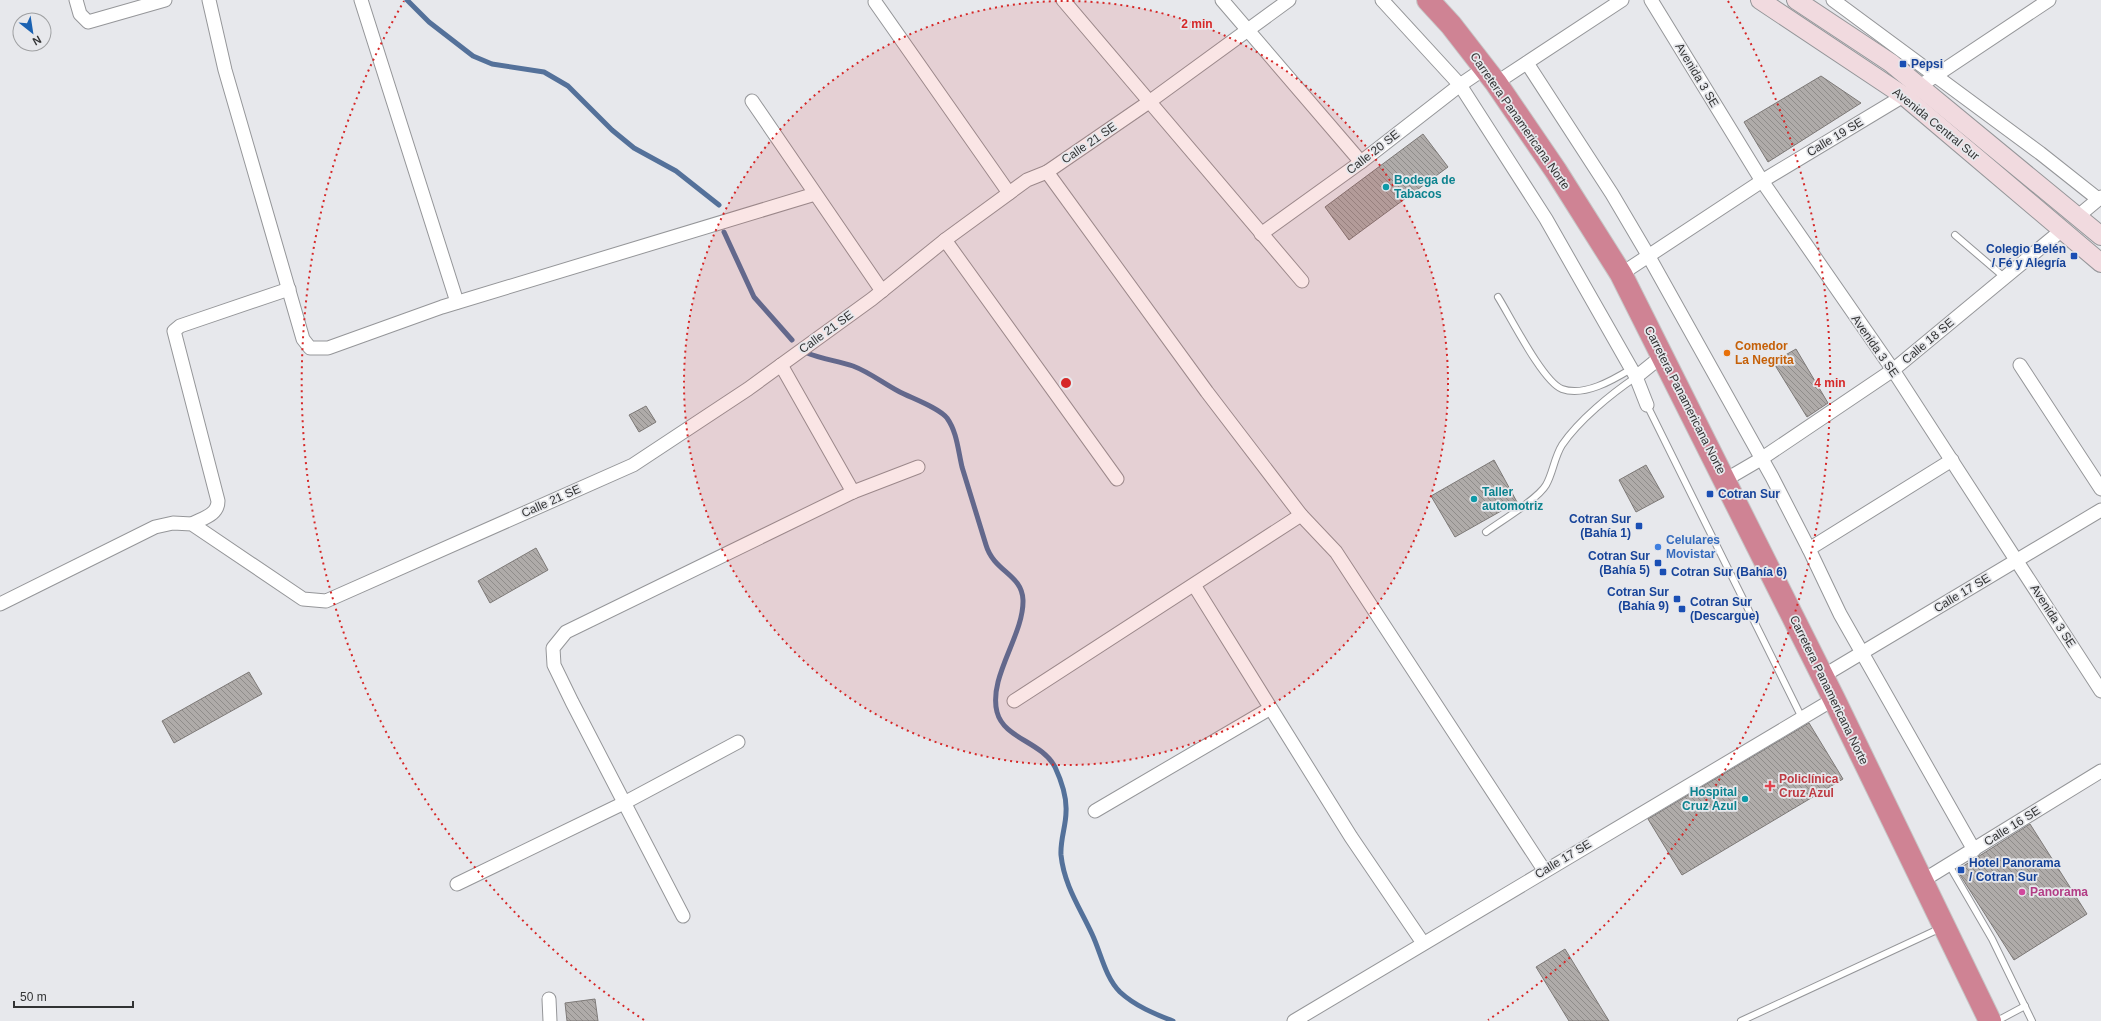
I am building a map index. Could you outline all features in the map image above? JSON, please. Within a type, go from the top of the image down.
[{"type":"highway","name":"Carretera Panamericana Norte","points":[[1428,0],[1490,76],[1556,171],[1621,274],[1823,676],[1990,1021]]},
{"type":"street","points":[[76,0],[80,14],[88,22],[165,0]]},
{"type":"street","points":[[209,0],[225,70],[302,339],[310,348],[328,348],[457,302],[815,194]]},
{"type":"street","points":[[362,0],[457,302]]},
{"type":"street","points":[[1064,0],[1302,281]]},
{"type":"street","points":[[1222,0],[1361,162]]},
{"type":"street","name":"Calle 21 SE","points":[[192,524],[303,599],[326,601],[633,465],[782,365],[882,291],[945,240],[1027,180],[1047,172],[1149,102],[1289,0]]},
{"type":"street","points":[[1382,0],[1460,85],[1546,219],[1633,373],[1647,405]]},
{"type":"street","name":"Calle 20 SE","points":[[1261,234],[1361,162],[1460,85],[1527,63],[1622,0]]},
{"type":"street","name":"Avenida 3 SE","points":[[1651,0],[1762,181],[1893,370],[2101,691]]},
{"type":"street","name":"Avenida Central Sur","points":[[1760,0],[1904,96],[2101,263]]},
{"type":"street","name":"Avenida Central Sur","points":[[1796,0],[1891,63],[1927,81],[2077,217],[2101,236]]},
{"type":"street","points":[[1833,0],[1927,81],[2040,153],[2100,198],[2077,217]]},
{"type":"street","name":"Calle 19 SE","points":[[1621,274],[1762,181],[1904,96],[2049,0]]},
{"type":"street","points":[[875,2],[1009,193]]},
{"type":"street","points":[[1527,63],[1612,194],[1648,255],[1787,504],[1831,597],[1974,850]]},
{"type":"street","points":[[752,101],[882,291]]},
{"type":"street","points":[[1047,172],[1207,392],[1301,515],[1336,552],[1544,870]]},
{"type":"street","name":"Calle 18 SE","points":[[1725,480],[1761,459],[1893,370],[2062,230]]},
{"type":"street","points":[[945,240],[1118,479]]},
{"type":"street","points":[[1,601],[155,527],[173,523],[192,524],[214,513],[218,507],[218,501],[174,331],[180,326],[289,290]]},
{"type":"street","points":[[1633,373],[1662,356]]},
{"type":"street","points":[[782,365],[853,492]]},
{"type":"street","points":[[2020,365],[2101,489]]},
{"type":"street","points":[[1809,549],[1952,460]]},
{"type":"street","points":[[683,916],[624,804],[554,665],[553,648],[566,632],[853,492],[918,468]]},
{"type":"street","name":"Calle 17 SE","points":[[1823,676],[2101,510]]},
{"type":"street","points":[[1014,701],[1301,515]]},
{"type":"street","points":[[1194,585],[1269,709],[1351,837],[1423,943]]},
{"type":"street","name":"Calle 17 SE","points":[[1294,1021],[1544,870],[1834,699]]},
{"type":"street","points":[[1096,811],[1269,709]]},
{"type":"street","points":[[458,884],[624,804],[738,742]]},
{"type":"street","name":"Calle 16 SE","points":[[1922,881],[2101,771]]},
{"type":"street","points":[[549,999],[550,1021]]},
{"type":"lane","points":[[1955,235],[2004,277]]},
{"type":"lane","points":[[1498,297],[1545,374],[1562,389],[1575,391],[1587,390],[1633,373]]},
{"type":"lane","points":[[1486,532],[1533,498],[1546,485],[1553,464],[1563,445],[1603,402],[1633,373]]},
{"type":"lane","points":[[1647,405],[1802,718]]},
{"type":"lane","points":[[1949,865],[1992,939],[2032,1021]]},
{"type":"lane","points":[[1741,1021],[1944,927]]},
{"type":"lane","points":[[1998,1021],[2025,1006]]},
{"type":"building","points":[[1821,76],[1861,103],[1768,162],[1744,122]]},
{"type":"building","name":"Bodega de Tabacos","points":[[1423,134],[1448,167],[1349,240],[1325,207]]},
{"type":"building","points":[[1796,349],[1828,403],[1807,417],[1773,362]]},
{"type":"building","points":[[646,406],[656,422],[639,432],[629,415]]},
{"type":"building","name":"Taller automotriz","points":[[1494,460],[1517,502],[1455,537],[1431,496]]},
{"type":"building","points":[[1646,465],[1664,497],[1636,512],[1619,480]]},
{"type":"building","points":[[536,548],[548,570],[490,603],[478,581]]},
{"type":"building","points":[[249,672],[262,694],[174,743],[162,721]]},
{"type":"building","name":"Hospital Cruz Azul","points":[[1809,723],[1843,779],[1682,875],[1648,819]]},
{"type":"building","name":"Panorama","points":[[2030,824],[2087,914],[2014,960],[1957,870]]},
{"type":"building","points":[[1565,949],[1609,1021],[1569,1021],[1536,967]]},
{"type":"building","points":[[595,999],[598,1021],[567,1021],[565,1003]]},
{"type":"waterway","points":[[407,0],[429,22],[473,56],[492,64],[544,72],[568,86],[612,130],[634,148],[676,171],[719,205]]},
{"type":"waterway","points":[[724,232],[754,297],[792,340]]},
{"type":"waterway","points":[[807,353],[859,368],[898,391],[937,410],[943,414],[950,423],[955,435],[962,467],[986,545],[995,561],[1018,584],[1023,600],[1022,613],[1018,627],[997,685],[997,712],[1001,721],[1007,728],[1041,751],[1049,758],[1055,767],[1066,800],[1066,817],[1061,849],[1065,876],[1111,979],[1115,986],[1126,997],[1152,1012],[1173,1021]]},
{"type":"place","name":"Pepsi","points":[[1903,64]]},
{"type":"place","name":"Bodega de Tabacos","points":[[1386,187]]},
{"type":"place","name":"Colegio Belén / Fé y Alegría","points":[[2074,256]]},
{"type":"place","name":"Comedor La Negrita","points":[[1727,353]]},
{"type":"place","name":"Cotran Sur","points":[[1710,494]]},
{"type":"place","name":"Taller automotriz","points":[[1474,499]]},
{"type":"place","name":"Cotran Sur (Bahía 1)","points":[[1639,526]]},
{"type":"place","name":"Celulares Movistar","points":[[1658,547]]},
{"type":"place","name":"Cotran Sur (Bahía 5)","points":[[1658,563]]},
{"type":"place","name":"Cotran Sur (Bahía 6)","points":[[1663,572]]},
{"type":"place","name":"Cotran Sur (Bahía 9)","points":[[1677,599]]},
{"type":"place","name":"Cotran Sur (Descargue)","points":[[1682,609]]},
{"type":"place","name":"Policlínica Cruz Azul","points":[[1770,786]]},
{"type":"place","name":"Hospital Cruz Azul","points":[[1745,799]]},
{"type":"place","name":"Hotel Panorama / Cotran Sur","points":[[1961,870]]},
{"type":"place","name":"Panorama","points":[[2022,892]]}]
